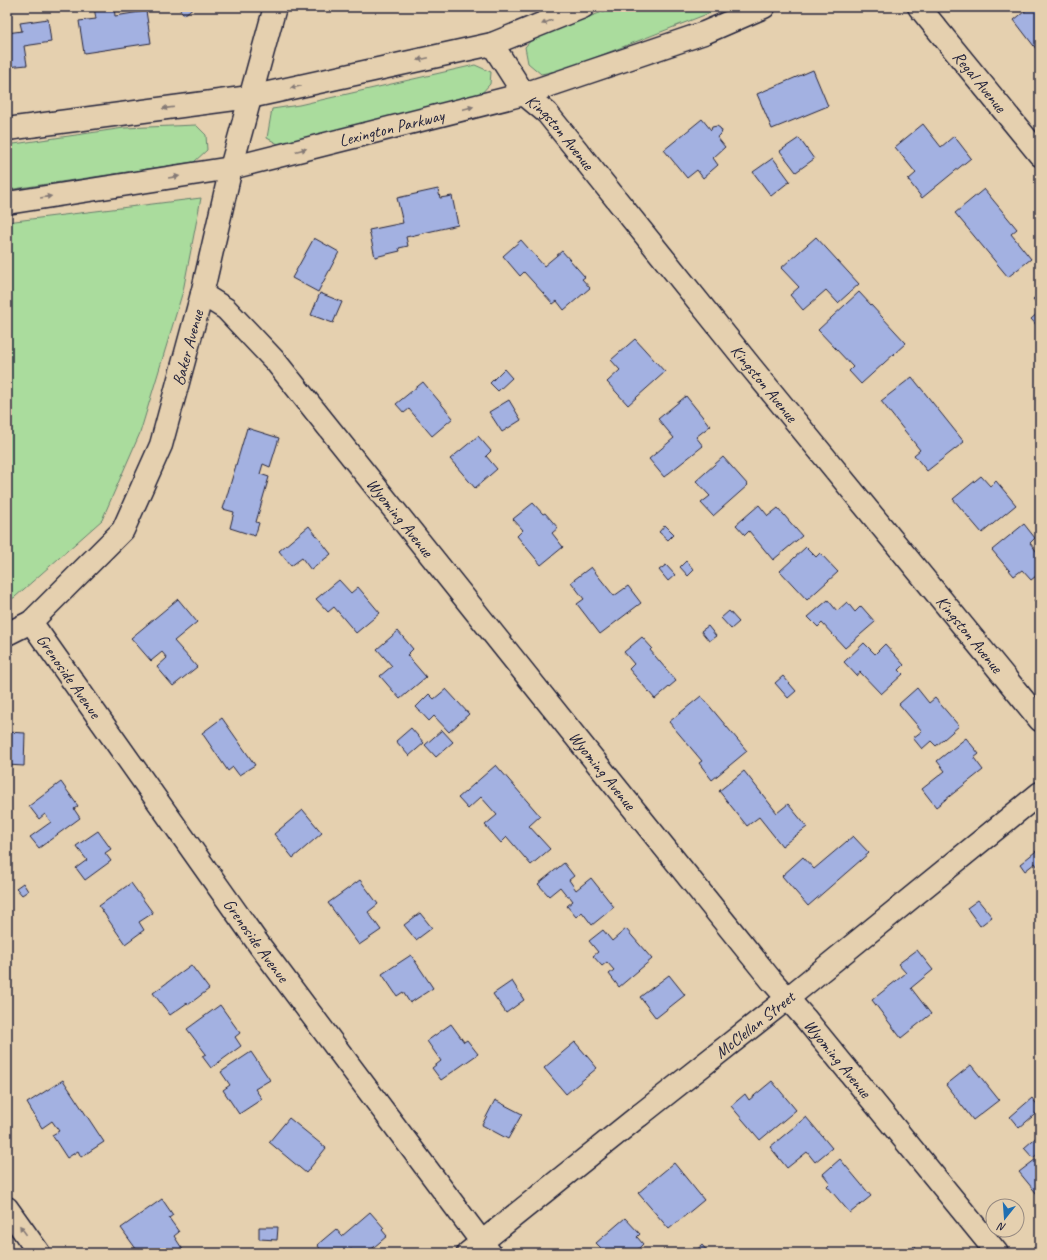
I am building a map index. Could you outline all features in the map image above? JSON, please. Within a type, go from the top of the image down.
[{"type":"street","name":"Baker Avenue","points":[[7,634],[31,622],[123,530],[161,445],[202,294],[231,168],[275,7]]},
{"type":"street","points":[[7,129],[250,97],[492,44],[583,7]]},
{"type":"street","name":"Lexington Parkway","points":[[7,202],[231,168],[524,94],[704,33],[764,7]]},
{"type":"street","name":"Regal Avenue","points":[[919,7],[1040,155]]},
{"type":"street","name":"Kingston Avenue","points":[[492,44],[524,94],[547,113],[751,367],[1040,720]]},
{"type":"street","name":"Wyoming Avenue","points":[[202,294],[226,310],[276,362],[767,974],[997,1253]]},
{"type":"street","name":"Grenoside Avenue","points":[[31,622],[260,946],[480,1249]]},
{"type":"street","name":"McClellan Street","points":[[480,1249],[640,1115],[788,998],[1040,793]]},
{"type":"street","points":[[7,1208],[39,1253]]},
{"type":"green space","points":[[616,7],[725,7],[566,69],[541,74],[528,63],[525,47],[534,37]]},
{"type":"green space","points":[[475,65],[491,72],[490,84],[480,95],[278,144],[267,138],[272,109],[299,105]]},
{"type":"green space","points":[[196,125],[206,135],[207,150],[194,162],[7,190],[7,145],[124,128]]},
{"type":"green space","points":[[201,198],[183,291],[140,433],[102,520],[15,597],[7,602],[7,222]]},
{"type":"building","points":[[94,7],[114,7],[115,16],[146,11],[151,43],[84,53],[79,21],[96,19]]},
{"type":"building","points":[[178,7],[194,7],[184,15]]},
{"type":"building","points":[[1030,7],[1040,7],[1040,54],[1014,20]]},
{"type":"building","points":[[48,19],[51,42],[24,46],[27,65],[7,67],[7,33],[22,31],[20,23]]},
{"type":"building","points":[[813,70],[828,106],[772,129],[757,94]]},
{"type":"building","points":[[702,119],[711,130],[712,127],[717,126],[720,128],[722,131],[721,134],[717,137],[725,147],[713,158],[718,165],[703,178],[697,170],[687,178],[664,150]]},
{"type":"building","points":[[923,124],[941,147],[954,136],[971,158],[922,198],[908,180],[916,173],[895,147]]},
{"type":"building","points":[[799,138],[814,159],[796,172],[780,151]]},
{"type":"building","points":[[773,158],[790,181],[771,196],[753,172]]},
{"type":"building","points":[[438,189],[440,198],[452,196],[458,225],[406,237],[408,246],[399,248],[400,251],[375,257],[369,230],[403,223],[397,198]]},
{"type":"building","points":[[984,189],[1017,229],[1011,234],[1031,259],[1008,277],[955,213]]},
{"type":"building","points":[[816,237],[859,284],[838,303],[826,290],[803,310],[790,295],[799,287],[781,268]]},
{"type":"building","points":[[314,238],[339,252],[318,292],[292,278]]},
{"type":"building","points":[[521,240],[544,266],[562,251],[585,277],[582,279],[590,288],[564,310],[557,301],[553,304],[524,272],[520,276],[503,256]]},
{"type":"building","points":[[859,292],[906,343],[861,384],[849,371],[853,367],[818,330]]},
{"type":"building","points":[[320,293],[342,302],[333,323],[311,315]]},
{"type":"building","points":[[1040,293],[1040,307],[1033,299]]},
{"type":"building","points":[[1040,311],[1040,329],[1031,319]]},
{"type":"building","points":[[635,339],[665,372],[628,405],[607,382],[620,370],[611,360]]},
{"type":"building","points":[[504,369],[512,378],[498,391],[490,383]]},
{"type":"building","points":[[912,377],[964,442],[927,471],[914,455],[920,450],[881,401]]},
{"type":"building","points":[[423,382],[453,418],[432,436],[409,409],[404,413],[396,404]]},
{"type":"building","points":[[686,396],[710,426],[696,437],[703,446],[664,477],[649,459],[674,438],[658,419]]},
{"type":"building","points":[[509,400],[521,420],[502,432],[489,412]]},
{"type":"building","points":[[247,428],[279,438],[270,467],[263,464],[260,474],[269,477],[256,522],[259,523],[255,536],[230,528],[234,512],[223,509]]},
{"type":"building","points":[[478,436],[491,451],[486,456],[497,469],[475,488],[450,459]]},
{"type":"building","points":[[723,457],[748,485],[713,516],[701,503],[710,496],[696,481]]},
{"type":"building","points":[[981,476],[990,486],[996,481],[1016,505],[982,533],[953,499]]},
{"type":"building","points":[[533,503],[543,514],[545,513],[558,528],[552,533],[563,547],[541,565],[517,536],[523,530],[513,519]]},
{"type":"building","points":[[759,505],[768,516],[778,508],[802,536],[773,560],[749,531],[745,535],[736,525]]},
{"type":"building","points":[[1024,524],[1035,538],[1030,543],[1037,552],[1040,550],[1040,573],[1031,580],[1022,570],[1014,576],[992,550]]},
{"type":"building","points":[[665,525],[674,534],[668,540],[659,532]]},
{"type":"building","points":[[309,526],[331,554],[311,570],[302,558],[291,566],[279,551]]},
{"type":"building","points":[[806,547],[816,557],[820,553],[838,572],[807,600],[780,571]]},
{"type":"building","points":[[686,561],[694,570],[688,576],[680,567]]},
{"type":"building","points":[[666,565],[675,575],[668,581],[659,570]]},
{"type":"building","points":[[591,567],[614,596],[628,586],[641,603],[600,634],[577,604],[584,599],[571,582]]},
{"type":"building","points":[[339,580],[351,593],[358,587],[380,613],[356,633],[334,607],[328,612],[316,599]]},
{"type":"building","points":[[1040,595],[1040,607],[1034,600]]},
{"type":"building","points":[[178,599],[197,622],[174,641],[197,667],[173,686],[157,667],[167,658],[162,652],[151,661],[131,638]]},
{"type":"building","points":[[828,600],[837,611],[847,602],[855,612],[861,606],[875,622],[845,648],[822,623],[818,627],[808,617]]},
{"type":"building","points":[[729,611],[739,622],[731,629],[721,618]]},
{"type":"building","points":[[708,626],[716,636],[709,641],[701,631]]},
{"type":"building","points":[[398,631],[413,649],[407,655],[426,677],[400,699],[380,676],[392,666],[377,649]]},
{"type":"building","points":[[642,637],[652,648],[650,650],[676,681],[655,699],[629,669],[634,664],[624,652]]},
{"type":"building","points":[[864,643],[875,654],[885,644],[904,665],[899,670],[903,674],[881,694],[860,672],[857,676],[844,662]]},
{"type":"building","points":[[783,676],[796,691],[788,698],[775,683]]},
{"type":"building","points":[[917,688],[929,703],[935,698],[959,726],[936,746],[931,741],[922,749],[913,738],[922,731],[899,704]]},
{"type":"building","points":[[446,689],[469,714],[449,732],[434,716],[429,721],[416,707],[429,694],[434,699]]},
{"type":"building","points":[[701,696],[747,751],[712,780],[699,763],[702,761],[669,722]]},
{"type":"building","points":[[222,718],[255,765],[239,775],[233,767],[228,771],[202,733]]},
{"type":"building","points":[[411,728],[424,743],[409,756],[396,741]]},
{"type":"building","points":[[442,730],[453,742],[436,757],[425,745]]},
{"type":"building","points":[[7,732],[25,733],[24,766],[7,765]]},
{"type":"building","points":[[966,738],[979,754],[974,758],[983,770],[936,807],[922,789],[945,771],[937,761]]},
{"type":"building","points":[[496,765],[540,816],[529,826],[550,849],[531,865],[507,837],[501,843],[485,825],[497,815],[481,797],[468,809],[458,798]]},
{"type":"building","points":[[744,771],[777,813],[788,804],[807,827],[782,846],[759,817],[747,826],[719,791]]},
{"type":"building","points":[[61,782],[78,806],[74,809],[80,818],[39,848],[30,837],[51,822],[45,814],[39,819],[29,806]]},
{"type":"building","points":[[303,810],[322,833],[293,858],[274,834]]},
{"type":"building","points":[[98,831],[111,849],[105,853],[111,861],[85,880],[76,868],[87,860],[76,846]]},
{"type":"building","points":[[853,836],[869,853],[808,906],[782,876],[803,857],[814,869]]},
{"type":"building","points":[[1040,848],[1040,870],[1035,863],[1025,871],[1020,864]]},
{"type":"building","points":[[564,863],[574,876],[569,880],[576,890],[591,878],[614,907],[592,925],[582,912],[576,917],[567,906],[573,901],[560,887],[549,896],[538,884]]},
{"type":"building","points":[[360,880],[378,904],[368,912],[381,930],[359,945],[328,903]]},
{"type":"building","points":[[23,883],[28,891],[22,895],[16,888]]},
{"type":"building","points":[[131,883],[153,913],[139,922],[144,930],[125,944],[99,906]]},
{"type":"building","points":[[978,900],[992,917],[980,926],[967,908]]},
{"type":"building","points":[[420,913],[432,928],[416,940],[404,925]]},
{"type":"building","points":[[626,929],[652,959],[619,987],[609,974],[614,970],[607,962],[602,966],[593,956],[598,952],[589,941],[603,930],[612,941]]},
{"type":"building","points":[[917,950],[933,970],[911,988],[931,1014],[901,1038],[872,1000],[906,973],[898,964]]},
{"type":"building","points":[[411,955],[433,988],[410,1003],[403,992],[397,996],[382,974]]},
{"type":"building","points":[[191,965],[209,989],[188,1005],[187,1003],[170,1015],[153,993]]},
{"type":"building","points":[[669,975],[685,995],[656,1018],[640,997]]},
{"type":"building","points":[[512,981],[524,1000],[506,1013],[493,994]]},
{"type":"building","points":[[220,1005],[240,1033],[235,1037],[241,1046],[211,1068],[202,1056],[206,1054],[187,1029]]},
{"type":"building","points":[[451,1024],[464,1042],[467,1040],[478,1054],[441,1080],[432,1068],[441,1061],[427,1041]]},
{"type":"building","points":[[575,1042],[597,1068],[566,1094],[544,1068]]},
{"type":"building","points":[[251,1052],[270,1080],[255,1089],[262,1099],[239,1114],[223,1090],[230,1085],[221,1072]]},
{"type":"building","points":[[971,1065],[999,1100],[973,1120],[946,1085]]},
{"type":"building","points":[[63,1080],[104,1142],[81,1157],[78,1151],[67,1158],[52,1135],[59,1131],[52,1121],[42,1128],[27,1103]]},
{"type":"building","points":[[772,1081],[796,1110],[760,1140],[731,1106],[745,1094],[749,1100]]},
{"type":"building","points":[[1032,1098],[1040,1110],[1019,1128],[1010,1117]]},
{"type":"building","points":[[495,1100],[522,1114],[508,1139],[482,1125]]},
{"type":"building","points":[[806,1117],[832,1148],[815,1162],[807,1152],[787,1168],[770,1147]]},
{"type":"building","points":[[289,1118],[326,1148],[306,1173],[269,1142]]},
{"type":"building","points":[[1040,1134],[1040,1152],[1033,1158],[1024,1148]]},
{"type":"building","points":[[1040,1156],[1040,1192],[1037,1194],[1019,1172]]},
{"type":"building","points":[[840,1159],[871,1196],[850,1213],[827,1186],[830,1183],[823,1174]]},
{"type":"building","points":[[674,1163],[704,1200],[669,1229],[638,1193]]},
{"type":"building","points":[[162,1199],[173,1215],[169,1218],[179,1232],[174,1236],[185,1253],[139,1253],[121,1228]]},
{"type":"building","points":[[370,1212],[384,1228],[382,1230],[387,1236],[367,1253],[355,1253],[351,1249],[347,1253],[324,1253],[317,1245],[336,1229],[342,1236]]},
{"type":"building","points":[[625,1218],[640,1234],[637,1237],[643,1244],[634,1253],[600,1253],[603,1250],[596,1243]]},
{"type":"building","points":[[259,1227],[278,1227],[277,1240],[259,1239]]},
{"type":"building","points":[[702,1245],[709,1253],[693,1253]]},
{"type":"building","points":[[914,1246],[920,1253],[907,1253]]}]
